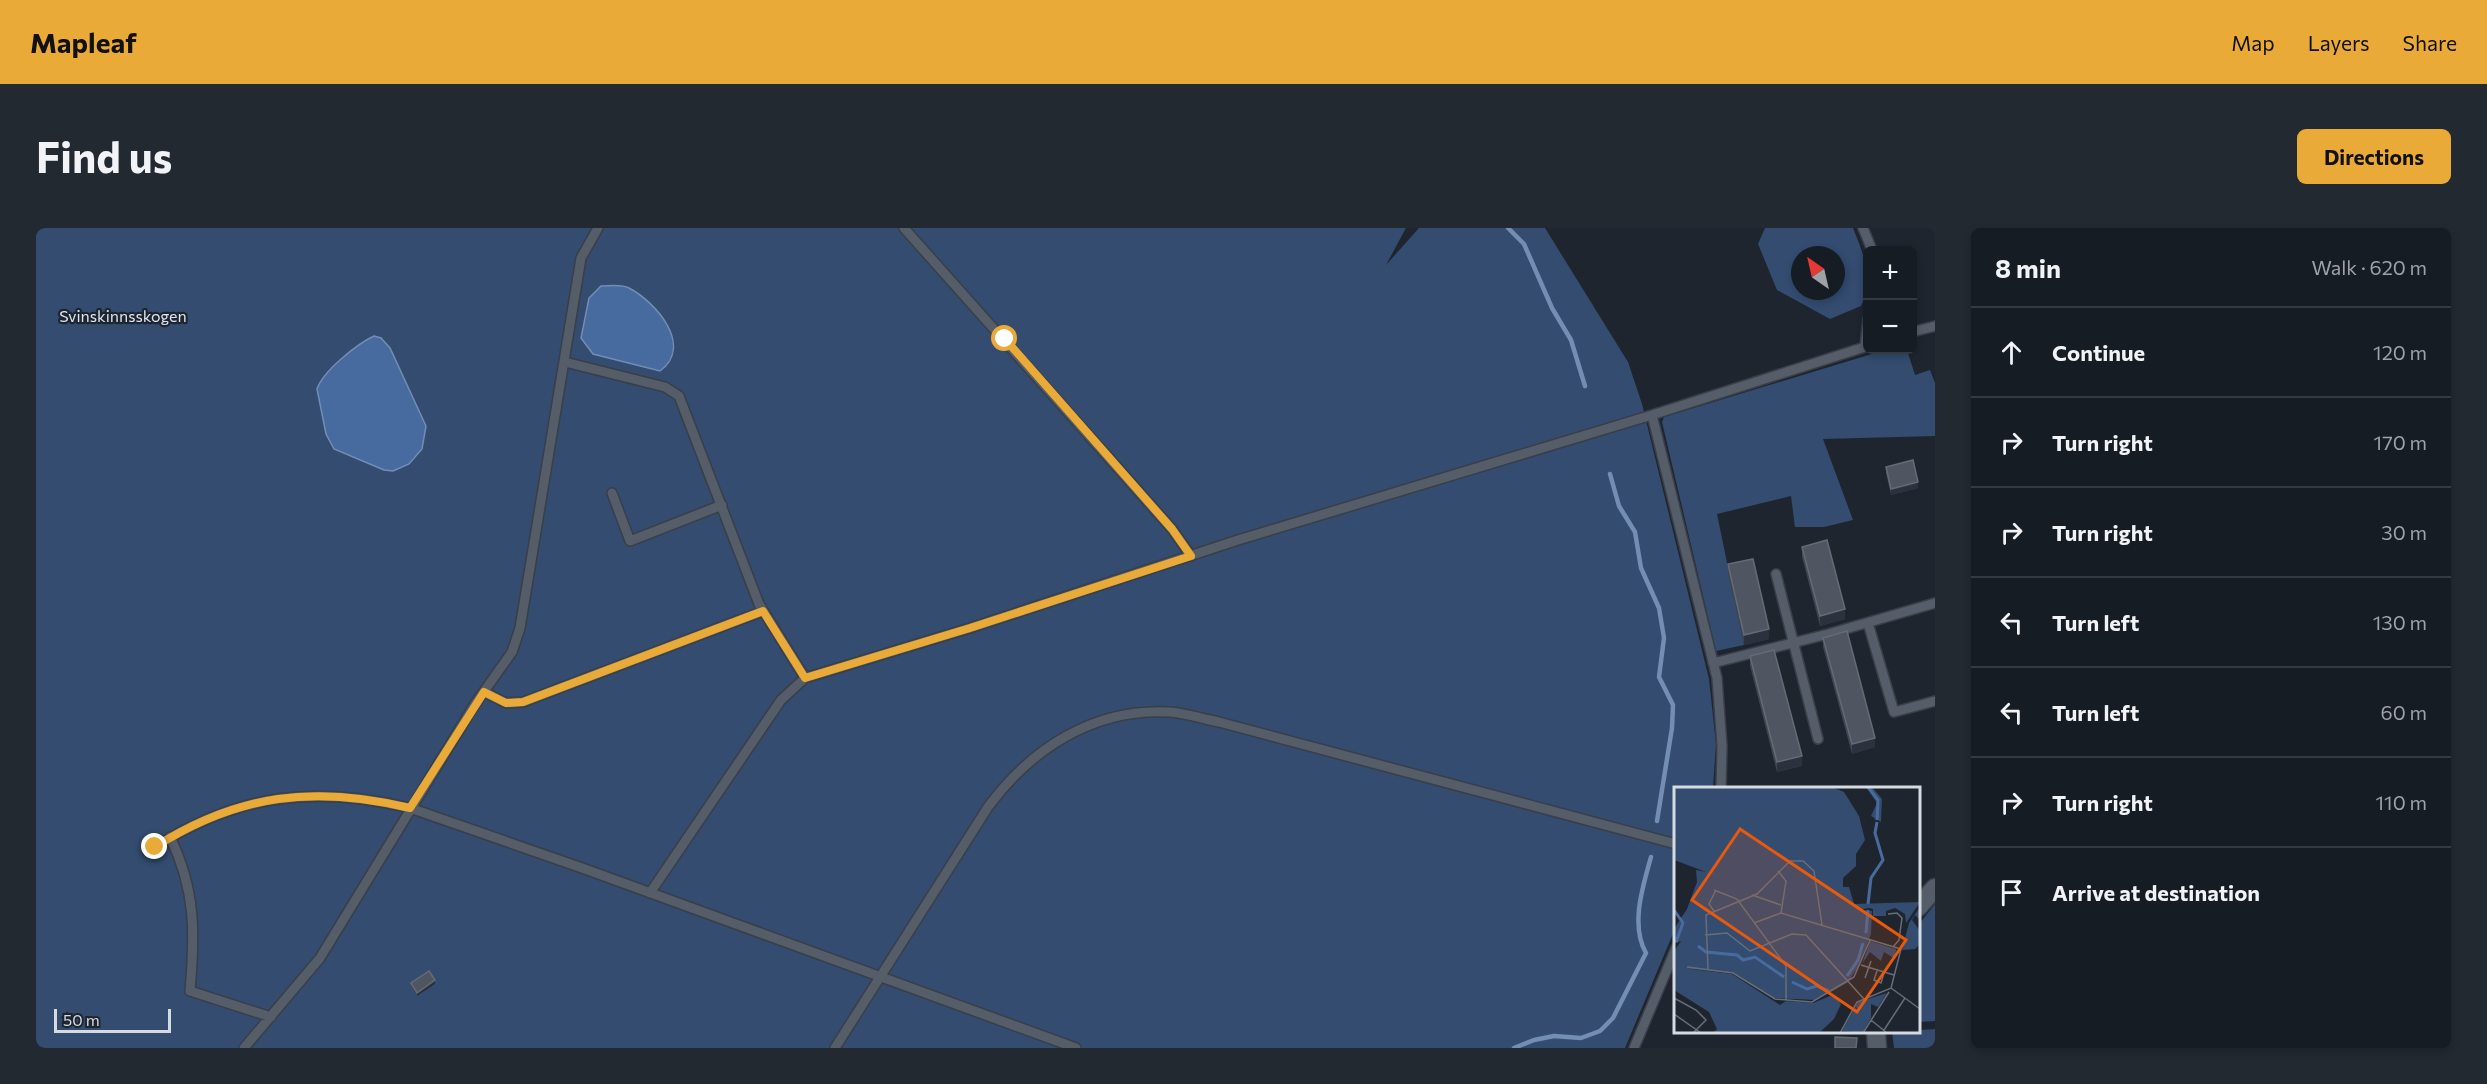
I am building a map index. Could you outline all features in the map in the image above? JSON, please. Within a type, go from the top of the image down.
[{"type":"street","points":[[1920,905],[1935,888]]},
{"type":"street","points":[[1876,1033],[1877,1048]]},
{"type":"lane","points":[[244,1048],[313,969],[410,808],[512,652],[520,628],[581,258],[585,247],[598,228]]},
{"type":"lane","points":[[904,228],[1172,529],[1191,556]]},
{"type":"lane","points":[[1863,228],[1870,246]]},
{"type":"lane","points":[[1917,331],[1935,326]]},
{"type":"lane","points":[[650,893],[782,700],[805,678],[1863,347]]},
{"type":"lane","points":[[565,362],[665,387],[676,392],[685,406],[763,611],[805,678]]},
{"type":"lane","points":[[1652,415],[1717,678],[1722,746],[1721,787]]},
{"type":"lane","points":[[612,493],[630,541],[722,505]]},
{"type":"lane","points":[[1776,574],[1818,739]]},
{"type":"lane","points":[[1713,663],[1868,623],[1935,603]]},
{"type":"lane","points":[[484,692],[506,703],[523,702],[763,611]]},
{"type":"lane","points":[[1868,623],[1894,712],[1935,701]]},
{"type":"lane","points":[[835,1048],[988,807],[1021,767],[1041,750],[1066,736],[1118,717],[1169,712],[1219,722],[1674,843]]},
{"type":"lane","points":[[155,847],[230,808],[283,798],[338,797],[386,802],[410,808],[650,893],[1076,1048]]},
{"type":"lane","points":[[171,837],[184,870],[194,921],[190,991],[271,1017]]},
{"type":"lane","points":[[1634,1048],[1674,956]]},
{"type":"green space","name":"Svinskinnsskogen","points":[[36,228],[1406,228],[1386,265],[1419,228],[1545,228],[1628,362],[1642,404],[1709,679],[1716,744],[1713,787],[1674,787],[1674,931],[1625,1048],[36,1048]]},
{"type":"green space","points":[[1765,228],[1853,228],[1863,255],[1863,301],[1861,306],[1830,319],[1795,300],[1845,300],[1845,246],[1791,246],[1791,298],[1777,290],[1758,244]]},
{"type":"green space","points":[[1872,354],[1908,354],[1915,375],[1930,370],[1935,383],[1935,436],[1823,439],[1853,520],[1824,527],[1795,527],[1791,496],[1717,514],[1744,645],[1716,651],[1662,422],[1664,417]]},
{"type":"green space","points":[[1935,904],[1935,1021],[1920,1022],[1920,923]]},
{"type":"green space","points":[[1935,1029],[1935,1048],[1894,1048],[1892,1033],[1920,1033],[1920,1030]]},
{"type":"shaded area","points":[[601,286],[629,288],[650,303],[660,314],[672,337],[673,349],[670,361],[660,371],[593,354],[581,338],[589,298]]},
{"type":"shaded area","points":[[374,336],[381,338],[390,348],[426,426],[422,449],[409,464],[393,471],[384,470],[334,449],[326,434],[317,389],[326,374],[341,359]]},
{"type":"building","points":[[1913,460],[1918,482],[1891,489],[1886,467]]},
{"type":"building","points":[[1827,540],[1845,609],[1820,616],[1802,547]]},
{"type":"building","points":[[1753,559],[1769,629],[1744,635],[1728,564]]},
{"type":"building","points":[[1847,631],[1875,738],[1852,744],[1823,638]]},
{"type":"building","points":[[1774,650],[1802,756],[1777,762],[1750,656]]},
{"type":"building","points":[[429,971],[435,980],[417,993],[411,983]]},
{"type":"building","points":[[1835,1037],[1857,1038],[1856,1048],[1835,1048]]},
{"type":"waterway","points":[[1508,228],[1524,244],[1552,308],[1571,340],[1585,386]]},
{"type":"waterway","points":[[1610,474],[1619,506],[1635,532],[1641,568],[1659,608],[1664,638],[1659,677],[1673,705],[1672,728],[1657,821]]},
{"type":"waterway","points":[[1514,1048],[1534,1040],[1554,1036],[1581,1038],[1600,1031],[1613,1018],[1646,953],[1641,942],[1638,918],[1651,857]]},
{"type":"route","points":[[155,847],[214,814],[230,808],[269,800],[338,797],[386,802],[410,808],[484,692],[506,703],[523,702],[763,611],[805,678],[970,628],[1191,556],[1172,529],[1005,339]]}]
